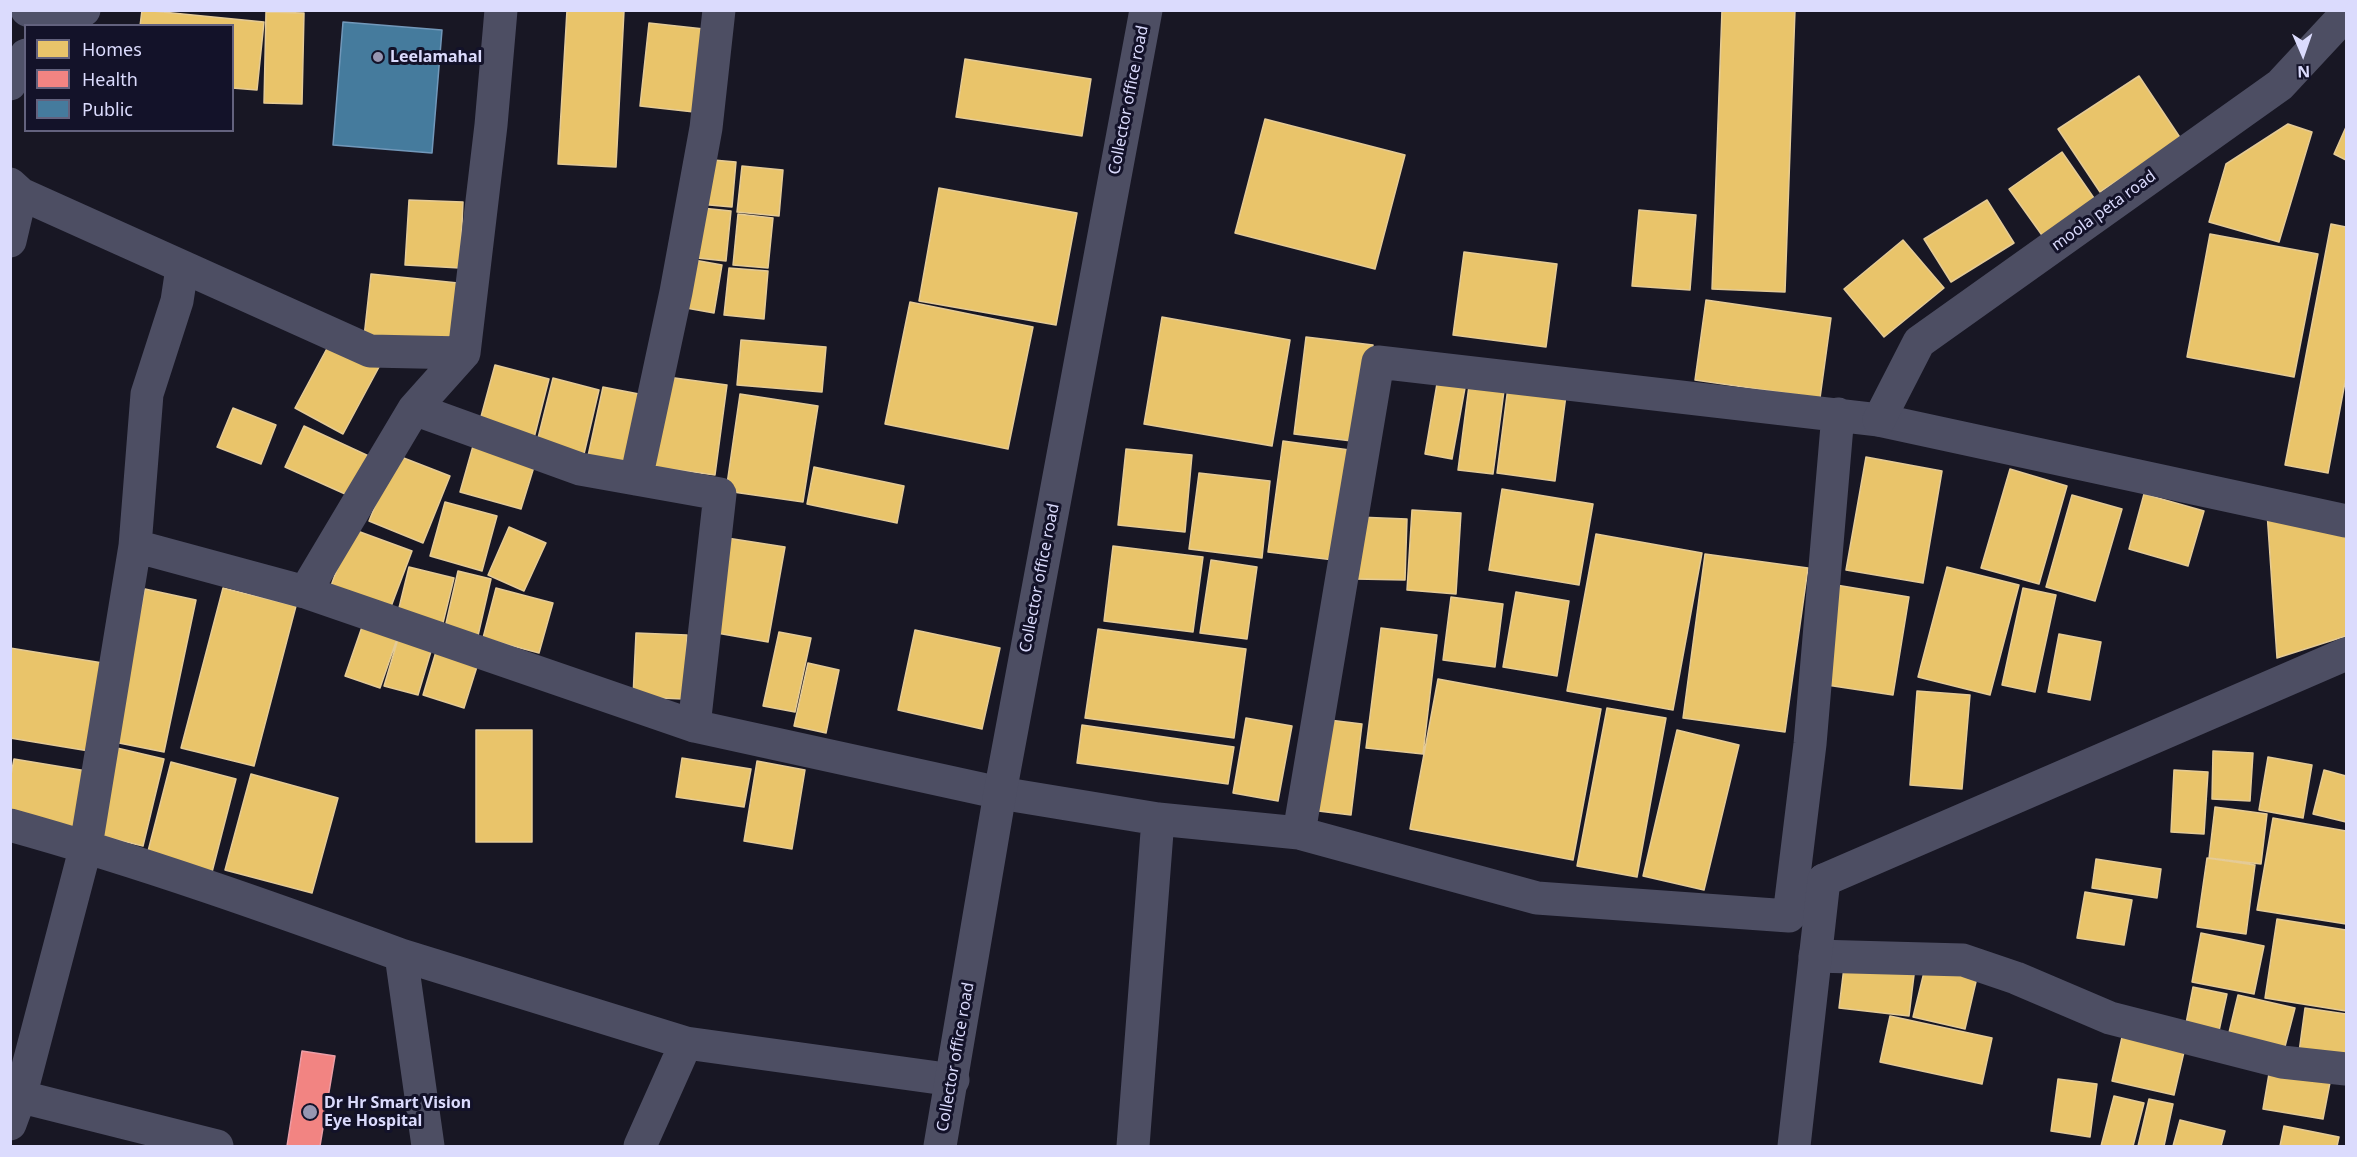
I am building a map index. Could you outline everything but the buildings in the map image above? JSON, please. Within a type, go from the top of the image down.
[{"type":"main road","points":[[38,18],[75,16],[84,10]]},
{"type":"main road","points":[[10,84],[24,59]]},
{"type":"street","points":[[306,592],[414,409],[464,353],[491,125],[501,10]]},
{"type":"street","points":[[636,479],[676,292],[706,128],[719,10]]},
{"type":"street","name":"Collector office road","points":[[940,1146],[1000,793],[1146,10]]},
{"type":"street","name":"moola peta road","points":[[1879,420],[1919,342],[2280,85],[2346,14]]},
{"type":"street","points":[[10,241],[16,189],[182,268],[370,351],[464,353]]},
{"type":"street","points":[[182,268],[177,301],[147,394],[135,546],[86,846],[14,1105],[217,1146]]},
{"type":"street","points":[[1299,833],[1378,362],[1879,420],[2346,521]]},
{"type":"street","points":[[414,409],[580,469],[720,494],[694,726]]},
{"type":"street","points":[[1789,916],[1810,744],[1838,414]]},
{"type":"street","points":[[135,546],[306,592],[694,726],[1000,793],[1158,819],[1299,833],[1537,898],[1789,916],[1824,880],[2346,654]]},
{"type":"street","points":[[1133,1146],[1158,819]]},
{"type":"street","points":[[10,825],[86,846],[225,891],[401,955],[686,1043],[953,1080]]},
{"type":"street","points":[[1794,1146],[1824,880]]},
{"type":"street","points":[[401,955],[428,1146]]},
{"type":"street","points":[[1815,956],[1963,960],[2016,978],[2110,1018],[2282,1062],[2346,1069]]},
{"type":"street","points":[[640,1146],[686,1043]]},
{"type":"place","name":"Leelamahal","points":[[378,57]]},
{"type":"place","name":"Dr Hr Smart Vision Eye Hospital","points":[[310,1112]]}]
